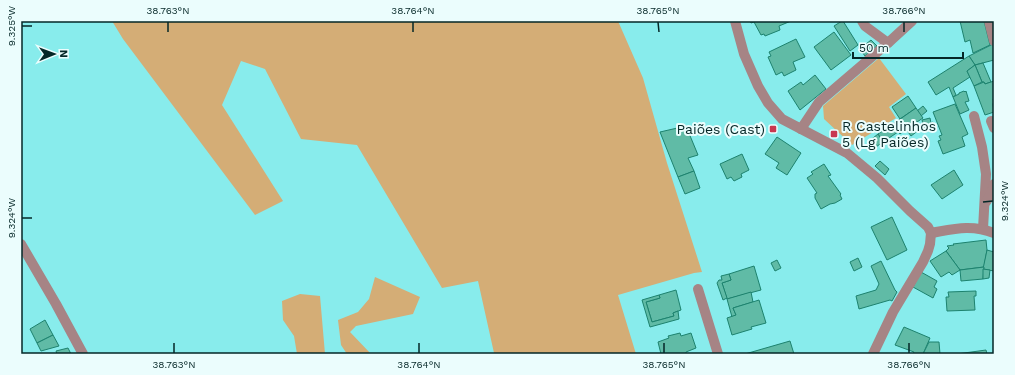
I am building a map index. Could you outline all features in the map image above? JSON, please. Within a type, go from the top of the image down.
[{"type":"street","points":[[734,21],[744,54],[758,86],[768,103],[782,119],[847,153],[877,178],[910,211],[922,220],[931,233],[930,244],[923,262],[893,312],[873,354]]},
{"type":"street","points":[[862,21],[865,26],[888,43]]},
{"type":"street","points":[[801,129],[819,102],[912,21]]},
{"type":"street","points":[[989,21],[994,41]]},
{"type":"street","points":[[974,116],[982,147],[986,174],[983,229]]},
{"type":"street","points":[[985,203],[992,192],[994,184]]},
{"type":"street","points":[[931,233],[962,228],[983,229],[994,233]]},
{"type":"street","points":[[21,244],[83,354]]},
{"type":"street","points":[[698,289],[718,354]]},
{"type":"shaded area","points":[[112,21],[618,21],[643,78],[667,163],[702,272],[618,295],[636,354],[492,354],[494,353],[478,281],[442,288],[357,145],[301,139],[265,69],[241,61],[222,105],[283,201],[255,215],[123,39]]},
{"type":"shaded area","points":[[879,58],[906,94],[889,107],[896,118],[852,145],[824,119],[823,106]]},
{"type":"shaded area","points":[[375,277],[420,297],[413,314],[356,326],[350,332],[371,354],[347,354],[341,345],[338,320],[358,312],[369,299]]},
{"type":"shaded area","points":[[300,294],[320,296],[325,354],[297,354],[294,336],[283,320],[282,301]]},
{"type":"building","points":[[750,21],[791,21],[779,26],[780,30],[765,36],[764,34],[761,35],[754,22],[751,23]]},
{"type":"building","points":[[842,21],[858,45],[850,51],[834,26]]},
{"type":"building","points":[[960,21],[984,21],[990,45],[973,53],[970,40],[965,42]]},
{"type":"building","points":[[834,32],[851,55],[831,70],[814,47]]},
{"type":"building","points":[[796,39],[805,57],[793,62],[796,70],[784,76],[782,72],[776,75],[768,57],[771,56],[769,52]]},
{"type":"building","points":[[871,40],[877,46],[865,56],[860,49]]},
{"type":"building","points":[[993,44],[994,60],[975,65],[969,56]]},
{"type":"building","points":[[969,56],[975,65],[967,71],[970,77],[953,88],[956,95],[953,97],[949,87],[936,95],[928,82]]},
{"type":"building","points":[[983,63],[991,82],[985,84],[982,82],[975,65]]},
{"type":"building","points":[[975,65],[982,82],[974,86],[967,71]]},
{"type":"building","points":[[815,75],[826,89],[800,110],[788,91],[801,82],[803,85]]},
{"type":"building","points":[[994,81],[994,112],[985,115],[974,86],[984,82],[985,84]]},
{"type":"building","points":[[966,91],[969,101],[965,102],[969,110],[960,114],[953,97]]},
{"type":"building","points":[[908,96],[916,108],[900,119],[892,107]]},
{"type":"building","points":[[955,104],[968,134],[962,137],[965,146],[943,154],[938,141],[941,140],[939,136],[942,135],[933,112]]},
{"type":"building","points":[[923,106],[927,111],[921,116],[917,111]]},
{"type":"building","points":[[916,108],[923,118],[914,124],[919,130],[911,136],[906,129],[900,134],[893,124]]},
{"type":"building","points":[[930,118],[931,123],[933,122],[934,125],[924,129],[922,120]]},
{"type":"building","points":[[893,124],[898,132],[883,142],[878,134]]},
{"type":"building","points":[[686,126],[698,155],[688,158],[694,171],[678,177],[660,132]]},
{"type":"building","points":[[878,134],[883,142],[873,149],[868,142]]},
{"type":"building","points":[[777,137],[801,153],[787,175],[776,168],[779,163],[765,154]]},
{"type":"building","points":[[742,154],[749,170],[741,174],[742,177],[734,181],[731,177],[727,179],[720,164]]},
{"type":"building","points":[[880,161],[889,169],[885,175],[875,166]]},
{"type":"building","points":[[824,164],[831,175],[828,176],[841,194],[842,199],[821,209],[815,198],[815,194],[817,193],[807,178],[813,174],[811,172]]},
{"type":"building","points":[[954,170],[963,185],[942,199],[931,185]]},
{"type":"building","points":[[694,171],[700,188],[685,194],[678,177]]},
{"type":"building","points":[[892,217],[907,250],[887,260],[871,227]]},
{"type":"building","points":[[986,240],[987,250],[984,267],[960,270],[946,251],[949,248],[947,246],[954,245],[953,244]]},
{"type":"building","points":[[987,250],[994,252],[994,271],[983,269]]},
{"type":"building","points":[[946,251],[960,270],[952,275],[949,272],[941,277],[930,261]]},
{"type":"building","points":[[858,258],[862,267],[854,271],[850,262]]},
{"type":"building","points":[[777,260],[781,268],[775,271],[771,263]]},
{"type":"building","points":[[881,261],[897,292],[892,301],[890,300],[859,309],[856,296],[876,290],[879,284],[871,266]]},
{"type":"building","points":[[754,266],[761,290],[727,299],[722,283],[731,280],[729,274]]},
{"type":"building","points":[[984,267],[983,279],[961,281],[960,270]]},
{"type":"building","points":[[983,269],[990,270],[989,278],[983,279]]},
{"type":"building","points":[[921,272],[937,281],[934,287],[937,289],[933,298],[913,287]]},
{"type":"building","points":[[729,274],[731,280],[722,283],[727,298],[723,300],[717,283],[719,280],[722,280],[721,276]]},
{"type":"building","points":[[676,290],[681,310],[673,313],[674,316],[652,322],[646,302],[660,298],[659,295]]},
{"type":"building","points":[[976,291],[976,296],[974,296],[975,310],[947,311],[946,297],[949,297],[948,292]]},
{"type":"building","points":[[751,292],[753,302],[733,308],[736,315],[732,317],[727,299]]},
{"type":"building","points":[[659,295],[660,298],[646,302],[652,322],[674,316],[673,313],[678,311],[679,319],[650,327],[642,300]]},
{"type":"building","points":[[759,300],[766,323],[751,327],[752,329],[732,335],[727,318],[736,315],[733,308]]},
{"type":"building","points":[[45,320],[53,335],[37,343],[30,329]]},
{"type":"building","points":[[904,327],[930,338],[923,354],[913,354],[914,352],[895,345]]},
{"type":"building","points":[[680,333],[681,336],[691,333],[696,348],[686,352],[686,354],[661,354],[658,342],[669,338],[668,336]]},
{"type":"building","points":[[53,335],[59,346],[41,351],[37,343]]},
{"type":"building","points":[[790,341],[794,354],[745,354]]},
{"type":"building","points":[[929,342],[939,342],[940,354],[923,354]]},
{"type":"building","points":[[68,348],[71,354],[57,354],[56,351]]},
{"type":"building","points":[[986,350],[987,354],[957,354]]},
{"type":"place","name":"Paiões (Cast)","points":[[773,129]]},
{"type":"place","name":"R Castelinhos 5 (Lg Paiões)","points":[[834,134]]}]
